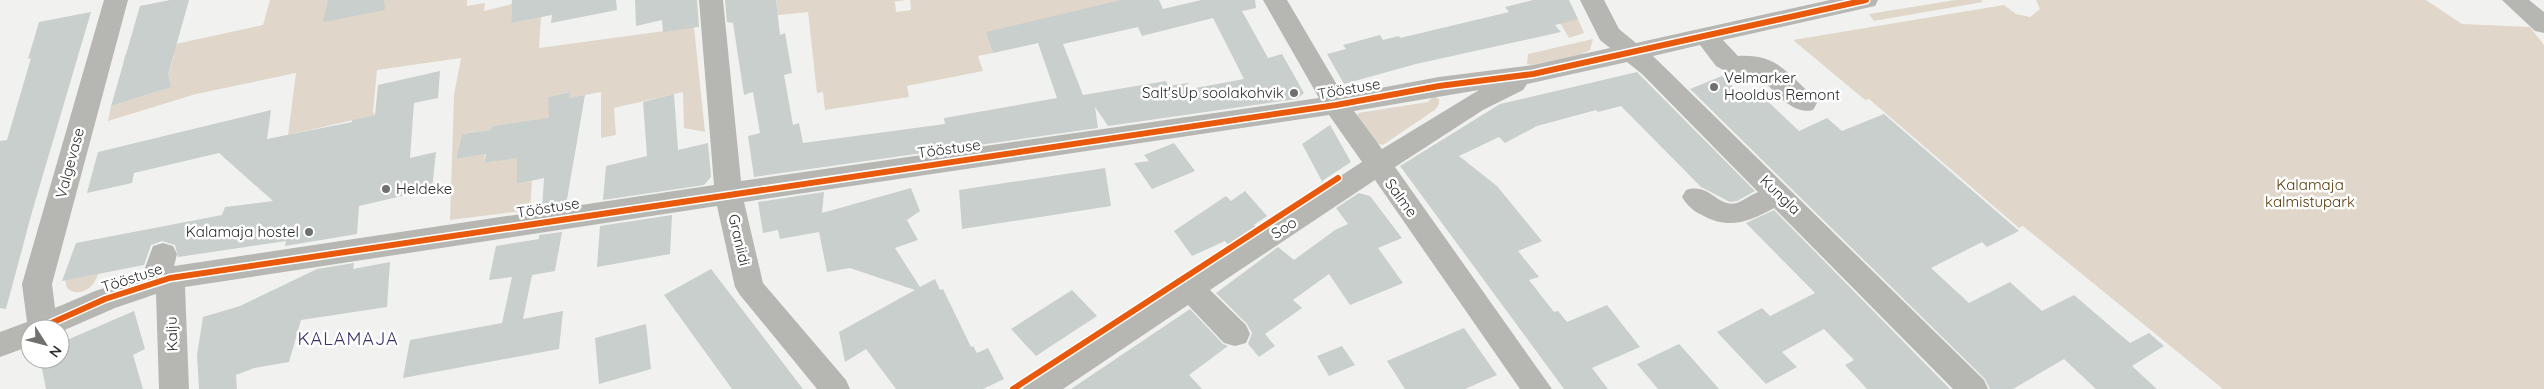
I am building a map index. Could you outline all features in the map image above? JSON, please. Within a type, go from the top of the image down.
[{"type":"street","name":"Valgevase","points":[[37,319],[37,284],[116,0]]},
{"type":"street","name":"Graniidi","points":[[711,0],[728,194],[750,287],[835,389]]},
{"type":"street","name":"Salme","points":[[1275,0],[1336,105],[1538,389]]},
{"type":"street","name":"Kungla","points":[[1592,0],[1609,34],[1651,68],[1973,389]]},
{"type":"street","name":"Tööstuse","points":[[62,319],[105,300],[164,267],[728,194],[1336,105],[1438,86],[1533,74],[1632,54],[1706,35],[1866,0]]},
{"type":"street","points":[[2514,0],[2544,25]]},
{"type":"street","points":[[1706,35],[1724,60],[1734,65],[1750,64],[1764,66],[1804,103]]},
{"type":"street","name":"Soo","points":[[1038,389],[1474,103],[1533,74]]},
{"type":"street","points":[[1438,86],[1452,98],[1452,110],[1439,126]]},
{"type":"street","points":[[1696,197],[1710,209],[1726,216],[1738,213],[1778,194]]},
{"type":"street","name":"Kalju","points":[[164,267],[174,389]]},
{"type":"street","points":[[1192,289],[1235,334]]},
{"type":"street","name":"Tööstuse","points":[[0,345],[20,337]]},
{"type":"green space","points":[[270,0],[328,0],[328,3],[378,0],[467,0],[467,6],[485,3],[484,11],[512,4],[511,23],[541,17],[539,48],[694,27],[705,132],[684,128],[683,92],[614,108],[616,135],[601,138],[601,92],[569,98],[569,92],[549,97],[549,148],[517,134],[517,184],[532,181],[530,210],[450,220],[454,95],[461,58],[377,70],[373,112],[375,115],[288,135],[296,73],[196,94],[108,121],[111,106],[164,89],[174,55],[123,65],[125,55],[263,25]],"holes":[[[508,124],[497,161],[484,163],[485,154],[456,159],[462,134],[491,130],[492,126]]]},
{"type":"green space","points":[[776,0],[907,0],[891,2],[895,2],[896,12],[911,10],[910,0],[1125,0],[987,33],[993,53],[978,56],[983,71],[907,86],[909,97],[825,110],[823,92],[817,93],[808,12],[770,16],[769,5],[777,4]]},
{"type":"green space","points":[[1955,0],[1981,0],[1983,2],[1874,21],[1869,14]]},
{"type":"green space","name":"Kalamaja kalmistupark","points":[[2036,0],[2426,0],[2462,24],[2530,27],[2544,45],[2544,389],[2223,389],[2023,226],[2019,228],[1869,99],[1865,100],[1793,40],[2004,5],[2016,14],[2030,17],[2040,9]]},
{"type":"green space","points":[[1578,19],[1584,33],[1569,38],[1560,23]]},
{"type":"green space","points":[[1593,39],[1590,50],[1580,55],[1532,65],[1527,64],[1528,54]]},
{"type":"green space","points":[[1433,96],[1439,99],[1436,109],[1383,145],[1376,143],[1357,117],[1358,113],[1428,102]]},
{"type":"green space","points":[[98,274],[94,283],[86,290],[76,292],[67,288],[65,280]]},
{"type":"building","points":[[170,0],[189,0],[168,75],[171,87],[111,106],[140,6]]},
{"type":"building","points":[[328,0],[384,0],[385,10],[323,22]]},
{"type":"building","points":[[512,0],[616,0],[617,10],[551,23],[552,15],[511,23]]},
{"type":"building","points":[[635,0],[697,0],[699,27],[663,32],[662,20],[636,26]]},
{"type":"building","points":[[725,0],[776,0],[780,35],[785,33],[792,73],[784,75],[793,125],[799,123],[803,143],[945,124],[944,118],[1057,98],[1038,43],[993,53],[986,32],[1121,0],[1159,0],[1163,9],[1201,0],[1255,0],[1256,8],[1242,11],[1268,58],[1282,54],[1304,93],[1297,99],[1108,126],[1095,107],[1098,128],[754,177],[748,136],[760,133],[753,92],[744,95],[733,23],[727,22]],"holes":[[[1213,18],[1244,79],[1190,89],[1188,83],[1168,86],[1166,81],[1083,95],[1063,44],[1138,27],[1142,36]]]},
{"type":"building","points":[[1533,0],[1569,0],[1578,19],[1555,25],[1561,32],[1416,64],[1344,84],[1327,54],[1346,49],[1343,45],[1380,35],[1383,40],[1399,36],[1400,38],[1509,12],[1505,7]]},
{"type":"building","points":[[91,12],[32,212],[6,309],[0,308],[0,141],[7,140],[31,58],[28,59],[39,22]]},
{"type":"building","points":[[440,71],[438,98],[414,103],[410,158],[436,152],[432,189],[359,206],[357,234],[285,246],[286,241],[178,257],[175,245],[162,241],[151,245],[144,265],[62,281],[76,243],[222,215],[225,207],[273,201],[219,153],[134,173],[132,183],[87,193],[98,152],[271,110],[267,139],[352,122],[352,120],[375,115],[378,85]]},
{"type":"building","points":[[1637,72],[1755,191],[1737,201],[1730,202],[1701,187],[1621,106],[1598,112],[1596,110],[1537,126],[1505,143],[1499,137],[1459,156],[1497,186],[1542,241],[1518,251],[1539,277],[1529,280],[1554,312],[1558,311],[1567,322],[1607,305],[1640,347],[1592,368],[1608,389],[1564,389],[1400,166],[1500,104]]},
{"type":"building","points":[[1722,76],[1743,96],[1756,90],[1799,131],[1827,118],[1842,131],[1884,114],[2019,231],[1987,247],[1982,242],[1931,268],[1969,303],[2010,282],[2042,311],[2074,295],[2130,343],[2149,333],[2164,346],[2132,366],[2157,389],[2096,389],[2064,359],[2013,389],[1990,389],[1985,379],[1690,89]]},
{"type":"building","points":[[570,92],[569,98],[585,95],[566,205],[542,209],[544,178],[517,184],[517,158],[484,163],[486,154],[456,159],[462,134],[491,130],[492,126],[549,118],[548,97]]},
{"type":"building","points":[[674,94],[678,150],[708,143],[711,177],[704,185],[603,200],[606,166],[647,156],[643,102]]},
{"type":"building","points":[[1330,125],[1351,162],[1322,181],[1327,183],[1324,185],[1302,144]]},
{"type":"building","points":[[1174,143],[1195,171],[1152,189],[1134,163],[1149,161],[1144,155]]},
{"type":"building","points":[[1105,168],[1111,206],[962,229],[959,190]]},
{"type":"building","points":[[911,188],[920,211],[907,220],[918,240],[895,248],[920,287],[935,279],[940,290],[943,289],[971,347],[973,346],[977,353],[988,348],[1004,379],[983,389],[896,389],[866,349],[845,362],[839,332],[915,290],[850,268],[827,272],[819,232],[780,239],[778,230],[763,233],[758,202],[824,192],[822,213]]},
{"type":"building","points":[[1245,191],[1267,216],[1254,225],[1257,228],[1229,246],[1225,241],[1192,256],[1174,231],[1226,196],[1231,201]]},
{"type":"building","points":[[1359,193],[1370,196],[1402,238],[1378,248],[1403,283],[1350,305],[1329,274],[1293,300],[1302,308],[1265,334],[1275,346],[1259,357],[1248,344],[1252,333],[1247,324],[1216,293],[1278,247],[1294,260],[1335,230],[1348,224],[1336,208]]},
{"type":"building","points":[[1774,210],[1950,389],[1867,389],[1845,365],[1854,360],[1824,329],[1782,352],[1797,367],[1766,384],[1717,332],[1762,308],[1770,316],[1815,293],[1746,223]]},
{"type":"building","points":[[672,215],[670,254],[597,267],[600,226]]},
{"type":"building","points":[[562,232],[555,271],[532,275],[523,319],[563,311],[559,349],[403,378],[410,340],[502,323],[512,277],[489,280],[496,246],[539,239],[539,235]]},
{"type":"building","points":[[390,262],[387,307],[301,320],[289,362],[254,368],[236,375],[237,389],[199,389],[197,355],[203,317],[240,306],[317,269],[354,263],[353,269]]},
{"type":"building","points":[[711,269],[803,389],[732,389],[664,295]]},
{"type":"building","points":[[1072,290],[1097,316],[1036,356],[1011,329]]},
{"type":"building","points":[[1190,309],[1223,344],[1228,346],[1189,375],[1202,389],[1071,389]]},
{"type":"building","points":[[134,311],[145,349],[133,355],[143,389],[46,389],[42,369],[70,369],[70,339]]},
{"type":"building","points":[[646,324],[651,369],[599,384],[595,338]]},
{"type":"building","points":[[1464,328],[1497,375],[1465,389],[1405,389],[1387,361]]},
{"type":"building","points":[[1679,344],[1719,389],[1658,389],[1637,364]]},
{"type":"building","points":[[1342,346],[1355,365],[1329,376],[1317,356]]},
{"type":"cycle path","points":[[60,319],[105,299],[170,278],[712,196],[1336,105],[1439,86],[1533,74],[1866,0]]},
{"type":"cycle path","points":[[1013,389],[1338,178]]},
{"type":"place","name":"Velmarker Hooldus Remont","points":[[1714,87]]},
{"type":"place","name":"Salt'sUp soolakohvik","points":[[1294,93]]},
{"type":"place","name":"Heldeke","points":[[386,189]]},
{"type":"place","name":"Kalamaja hostel","points":[[309,232]]},
{"type":"district","name":"KALAMAJA","points":[[348,339]]}]
